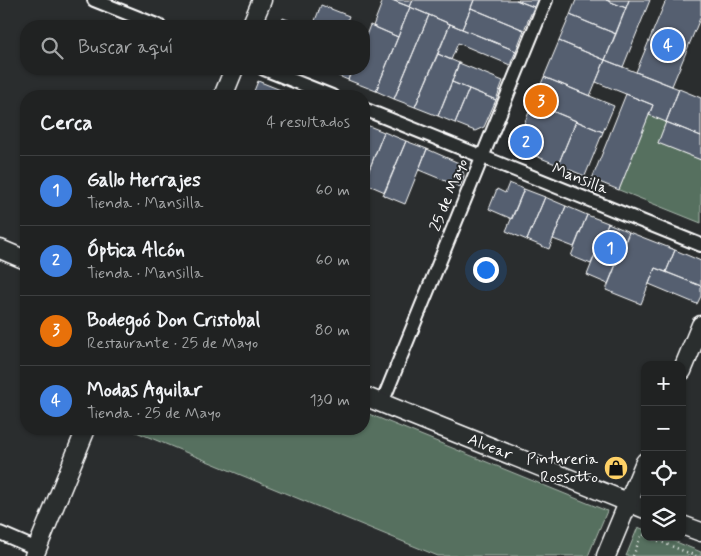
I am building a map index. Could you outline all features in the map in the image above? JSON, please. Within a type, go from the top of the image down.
[{"type":"street","points":[[94,0],[144,20]]},
{"type":"street","points":[[254,20],[262,0]]},
{"type":"street","name":"25 de Mayo","points":[[382,403],[546,0]]},
{"type":"street","points":[[225,90],[232,75]]},
{"type":"street","points":[[279,75],[317,90]]},
{"type":"street","name":"Mansilla","points":[[370,111],[701,245]]},
{"type":"street","points":[[0,249],[20,257]]},
{"type":"street","points":[[686,361],[701,325]]},
{"type":"street","name":"Alvear","points":[[370,398],[641,508]]},
{"type":"street","points":[[0,534],[36,552],[84,435]]},
{"type":"street","points":[[606,556],[641,472]]},
{"type":"street","points":[[686,526],[701,532]]},
{"type":"path","points":[[633,556],[641,536]]},
{"type":"path","points":[[659,541],[696,556]]},
{"type":"green space","points":[[649,115],[666,122],[658,143],[701,160],[701,223],[619,190]]},
{"type":"green space","points":[[370,414],[607,511],[588,556],[438,556],[144,435],[370,435]]},
{"type":"green space","points":[[638,527],[641,528],[641,541],[674,541],[701,552],[701,556],[626,556]]},
{"type":"building","points":[[383,0],[392,0],[410,7],[398,37],[373,26]]},
{"type":"building","points":[[392,0],[413,0],[410,7]]},
{"type":"building","points":[[413,0],[474,0],[462,29],[410,7]]},
{"type":"building","points":[[474,0],[516,0],[534,7],[524,30],[471,8]]},
{"type":"building","points":[[516,0],[537,0],[534,7]]},
{"type":"building","points":[[576,0],[606,0],[626,8],[616,34],[570,15]]},
{"type":"building","points":[[606,0],[629,0],[626,8]]},
{"type":"building","points":[[629,0],[650,0],[623,67],[605,60]]},
{"type":"building","points":[[666,0],[701,0],[701,16],[672,86],[636,72]]},
{"type":"building","points":[[321,5],[349,16],[347,20],[315,20]]},
{"type":"building","points":[[410,7],[429,15],[394,99],[376,91]]},
{"type":"building","points":[[471,8],[524,30],[516,51],[462,29]]},
{"type":"building","points":[[429,15],[450,24],[415,107],[394,99]]},
{"type":"building","points":[[570,15],[616,34],[605,60],[559,41]]},
{"type":"building","points":[[450,24],[516,51],[510,65],[458,43],[451,60],[438,54]]},
{"type":"building","points":[[370,25],[398,37],[376,91],[348,80],[350,75],[370,75]]},
{"type":"building","points":[[559,41],[605,60],[590,96],[544,77]]},
{"type":"building","points":[[438,54],[459,63],[438,116],[415,107]]},
{"type":"building","points":[[605,60],[679,89],[666,122],[649,115],[653,105],[596,82]]},
{"type":"building","points":[[459,63],[503,81],[496,100],[452,82]]},
{"type":"building","points":[[336,75],[350,75],[348,80]]},
{"type":"building","points":[[544,77],[614,106],[603,132],[533,103]]},
{"type":"building","points":[[258,81],[280,90],[254,90]]},
{"type":"building","points":[[452,82],[469,89],[455,123],[438,116]]},
{"type":"building","points":[[469,89],[496,100],[484,127],[475,131],[455,123]]},
{"type":"building","points":[[679,89],[701,98],[701,136],[666,122]]},
{"type":"building","points":[[626,94],[653,105],[619,190],[592,179]]},
{"type":"building","points":[[533,103],[576,121],[558,165],[521,150],[517,140]]},
{"type":"building","points":[[576,121],[603,132],[585,176],[558,165]]},
{"type":"building","points":[[666,122],[701,136],[701,160],[658,143]]},
{"type":"building","points":[[370,126],[384,132],[370,167]]},
{"type":"building","points":[[384,132],[406,141],[385,192],[370,186],[370,168]]},
{"type":"building","points":[[406,141],[427,149],[405,204],[383,195]]},
{"type":"building","points":[[427,149],[461,164],[464,176],[460,187],[419,170]]},
{"type":"building","points":[[509,183],[524,189],[512,219],[489,209],[497,189],[505,193]]},
{"type":"building","points":[[524,189],[545,197],[527,240],[506,231]]},
{"type":"building","points":[[545,197],[566,206],[549,249],[527,240]]},
{"type":"building","points":[[566,206],[587,215],[574,247],[553,239]]},
{"type":"building","points":[[587,215],[608,223],[591,264],[571,256]]},
{"type":"building","points":[[608,223],[629,232],[608,284],[587,275]]},
{"type":"building","points":[[629,232],[675,250],[666,272],[655,268],[641,304],[606,290]]},
{"type":"building","points":[[675,250],[701,261],[701,286],[666,272]]},
{"type":"building","points":[[655,268],[701,286],[701,296],[697,304],[649,284]]},
{"type":"place","name":"Modas Aguilar","points":[[668,45]]},
{"type":"place","name":"Bodegoó Don Cristobal","points":[[541,101]]},
{"type":"place","name":"Óptica Alcón","points":[[526,142]]},
{"type":"place","name":"Gallo Herrajes","points":[[610,248]]},
{"type":"place","name":"Pintureria Rossotto","points":[[616,468]]}]
